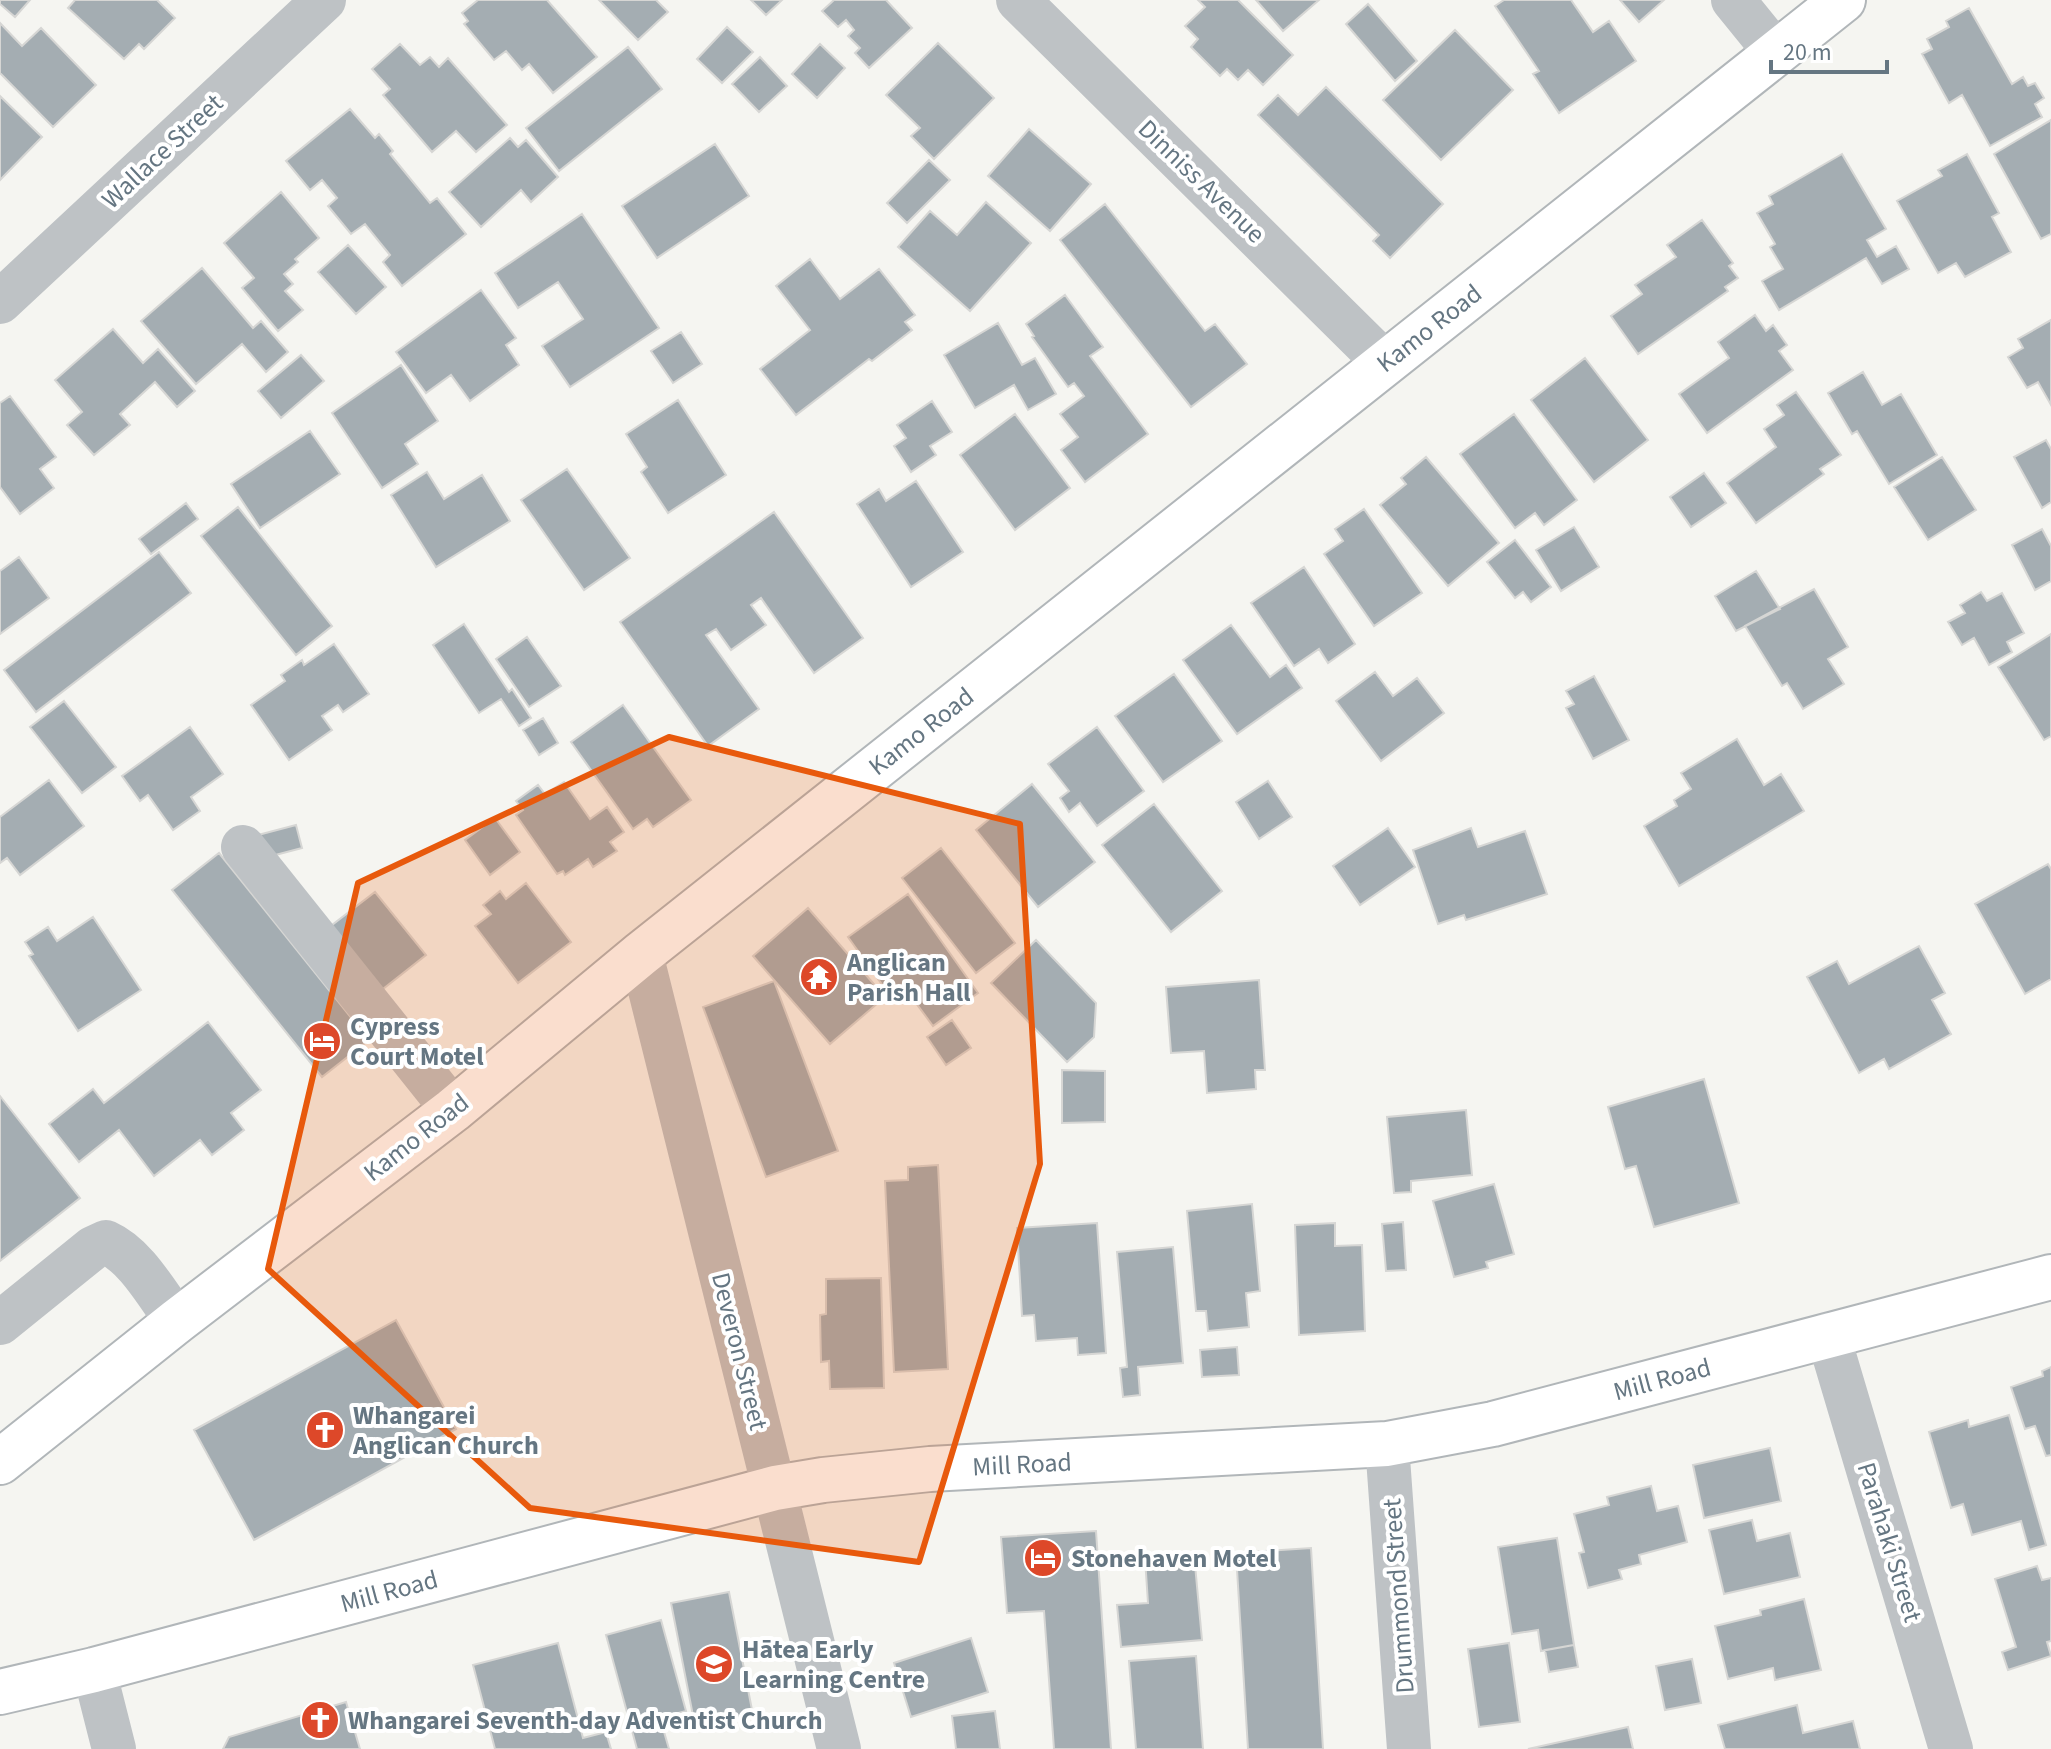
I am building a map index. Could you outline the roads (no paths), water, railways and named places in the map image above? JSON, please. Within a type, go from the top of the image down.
[{"type":"main road","name":"Kamo Road","points":[[0,1462],[177,1321],[453,1110],[641,954],[1843,0]]},
{"type":"main road","name":"Mill Road","points":[[0,1692],[94,1670],[775,1488],[930,1469],[1387,1444],[1493,1424],[2051,1277]]},
{"type":"street","name":"Wallace Street","points":[[0,302],[324,0]]},
{"type":"street","name":"Dinniss Avenue","points":[[1018,0],[1385,363]]},
{"type":"street","points":[[1733,0],[1776,53]]},
{"type":"street","points":[[243,847],[453,1110]]},
{"type":"street","name":"Deveron Street","points":[[641,954],[839,1749]]},
{"type":"street","points":[[0,1323],[93,1248],[106,1242],[118,1247],[131,1261],[177,1321]]},
{"type":"street","name":"Parahaki Street","points":[[1828,1335],[1951,1749]]},
{"type":"street","name":"Drummond Street","points":[[1387,1444],[1409,1749]]},
{"type":"street","points":[[94,1670],[114,1749]]},
{"type":"place","name":"Anglican Parish Hall","points":[[819,977]]},
{"type":"place","name":"Cypress Court Motel","points":[[322,1041]]},
{"type":"place","name":"Whangarei Anglican Church","points":[[325,1430]]},
{"type":"place","name":"Stonehaven Motel","points":[[1043,1558]]},
{"type":"place","name":"Hātea Early Learning Centre","points":[[714,1664]]},
{"type":"place","name":"Whangarei Seventh-day Adventist Church","points":[[320,1720]]}]
